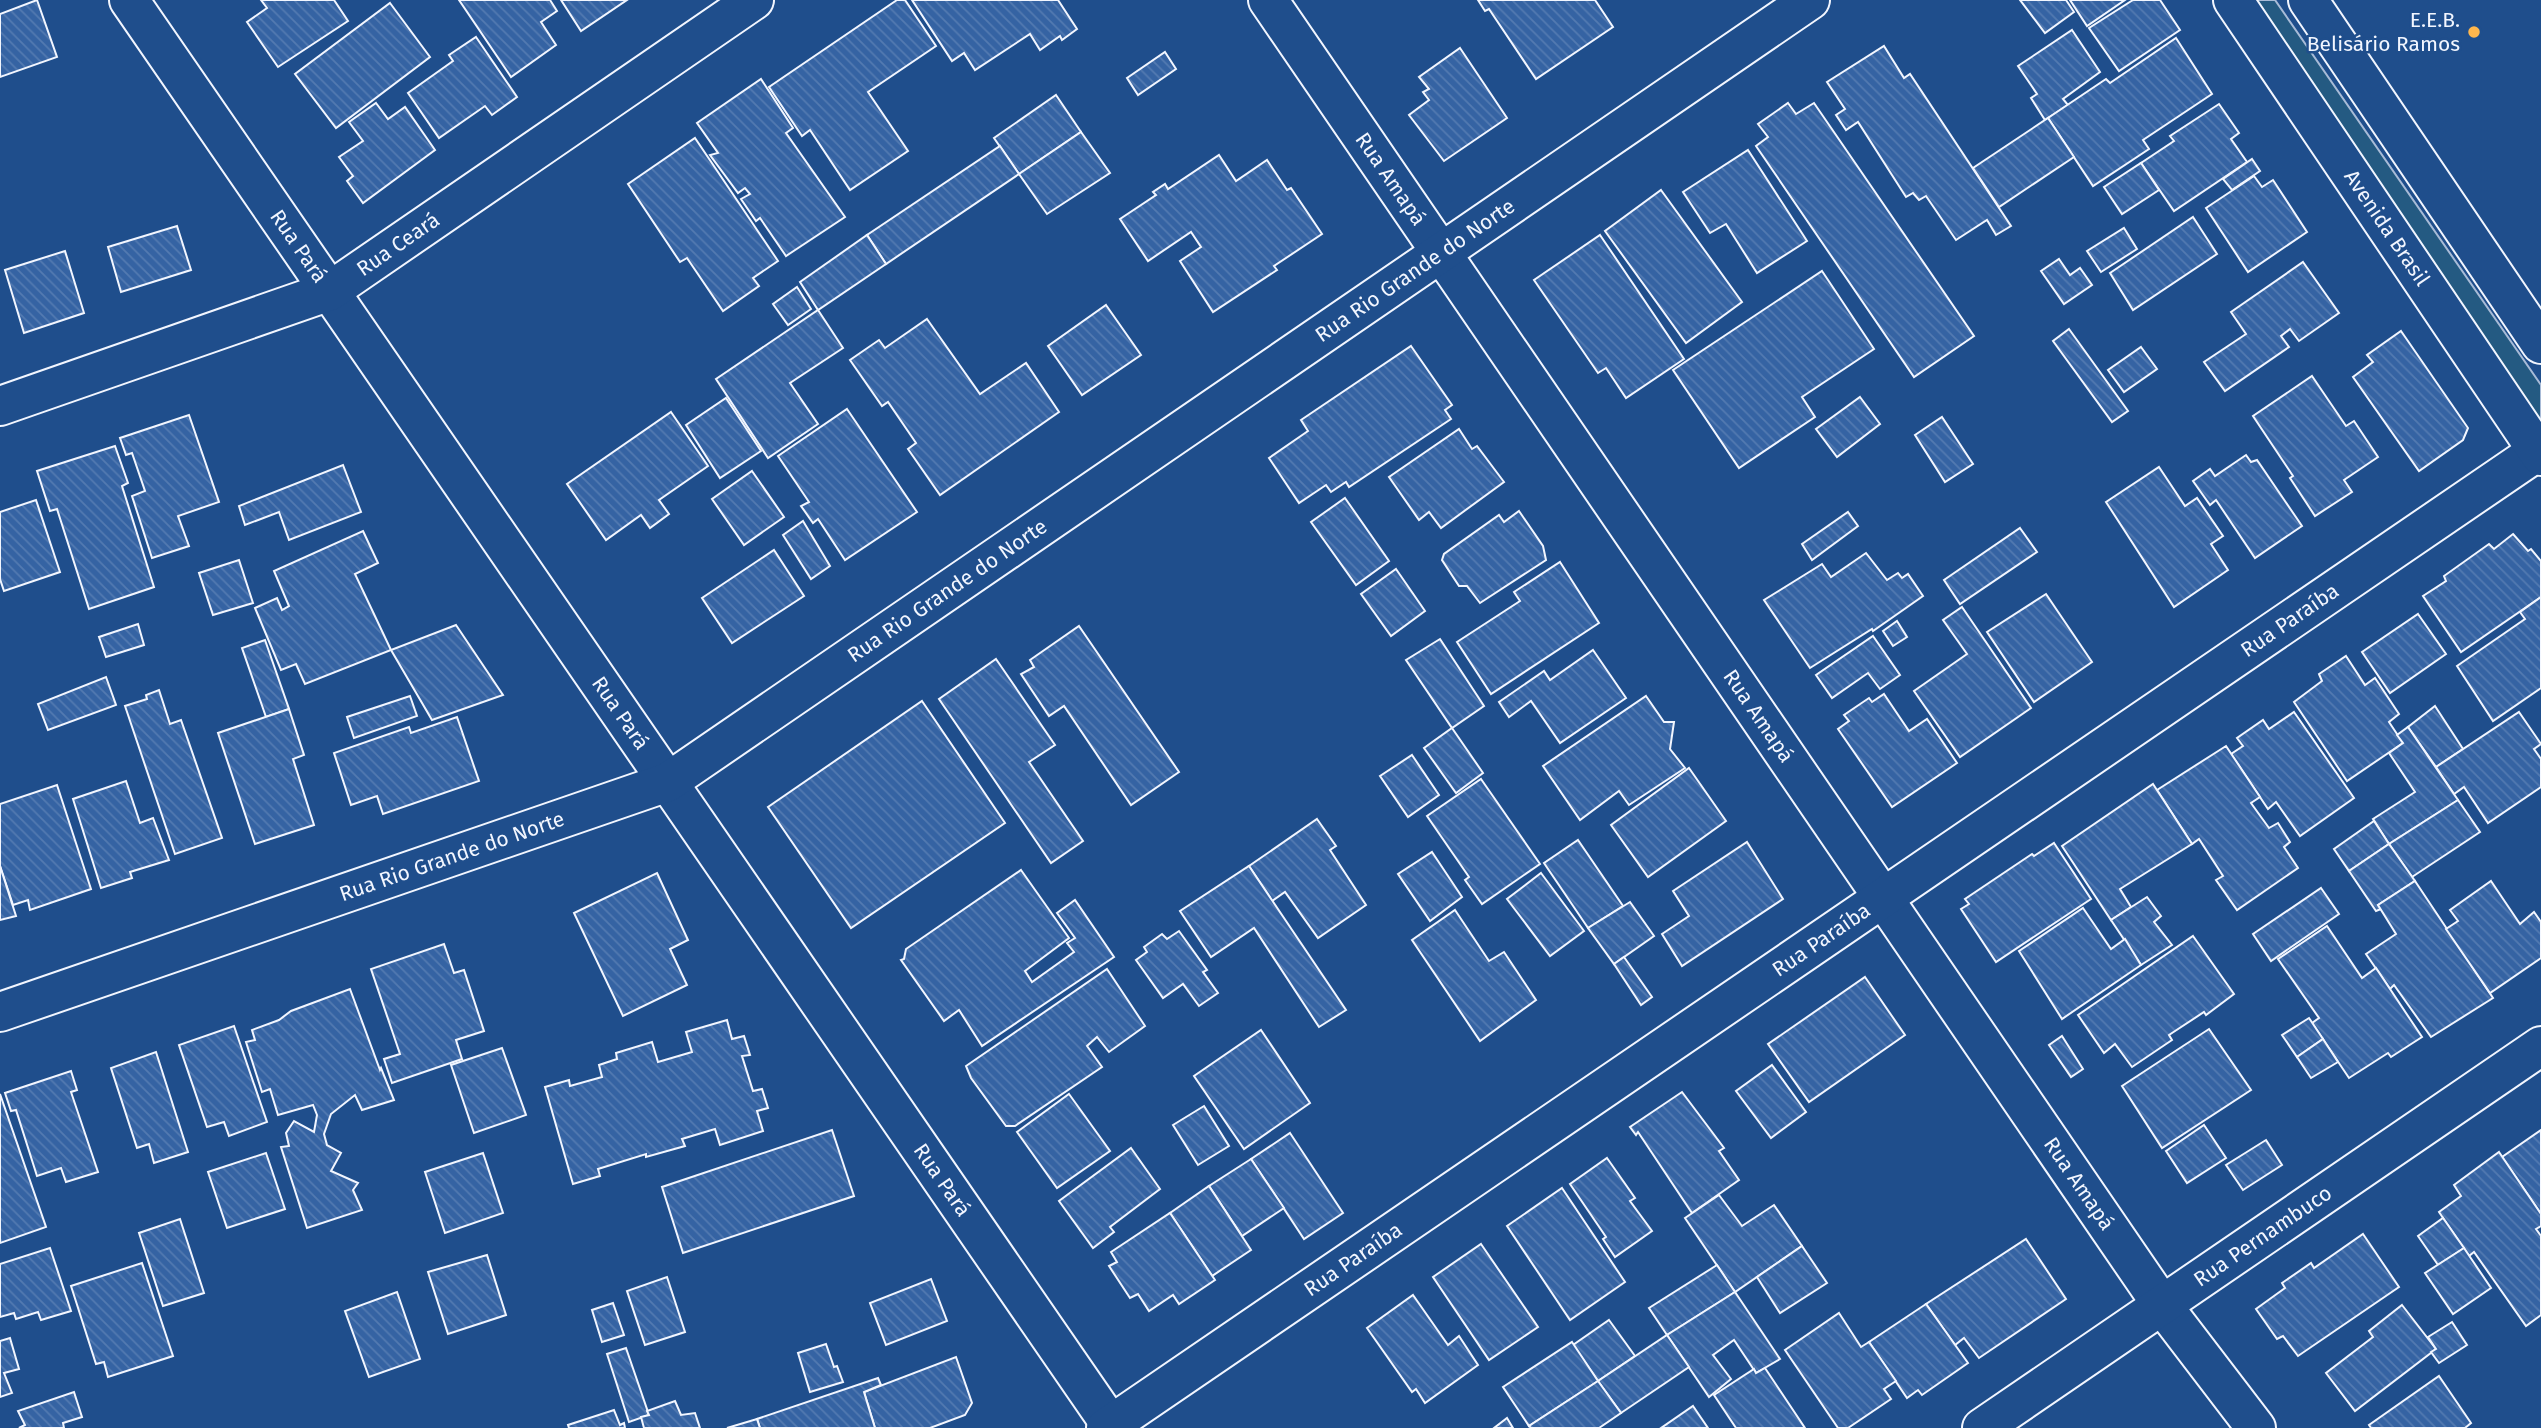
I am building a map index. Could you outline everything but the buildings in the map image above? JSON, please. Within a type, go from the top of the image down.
[{"type":"street","name":"Rua Pará","points":[[129,0],[1110,1427]]},
{"type":"street","name":"Rua Ceará","points":[[0,406],[330,291],[754,0]]},
{"type":"street","name":"Rua Amapá","points":[[1268,0],[2162,1305],[2256,1428]]},
{"type":"street","name":"Rua Rio Grande do Norte","points":[[0,1012],[668,782],[1810,0]]},
{"type":"street","name":"Avenida Brasil","points":[[2233,0],[2539,453]]},
{"type":"street","points":[[2308,0],[2541,344]]},
{"type":"street","name":"Rua Paraíba","points":[[1110,1427],[1882,898],[2539,453]]},
{"type":"street","name":"Rua Pernambuco","points":[[1982,1428],[2541,1046]]},
{"type":"shaded area","points":[[2250,0],[2275,0],[2541,385],[2541,422]]},
{"type":"place","name":"E.E.B. Belisário Ramos","points":[[2474,32]]}]
